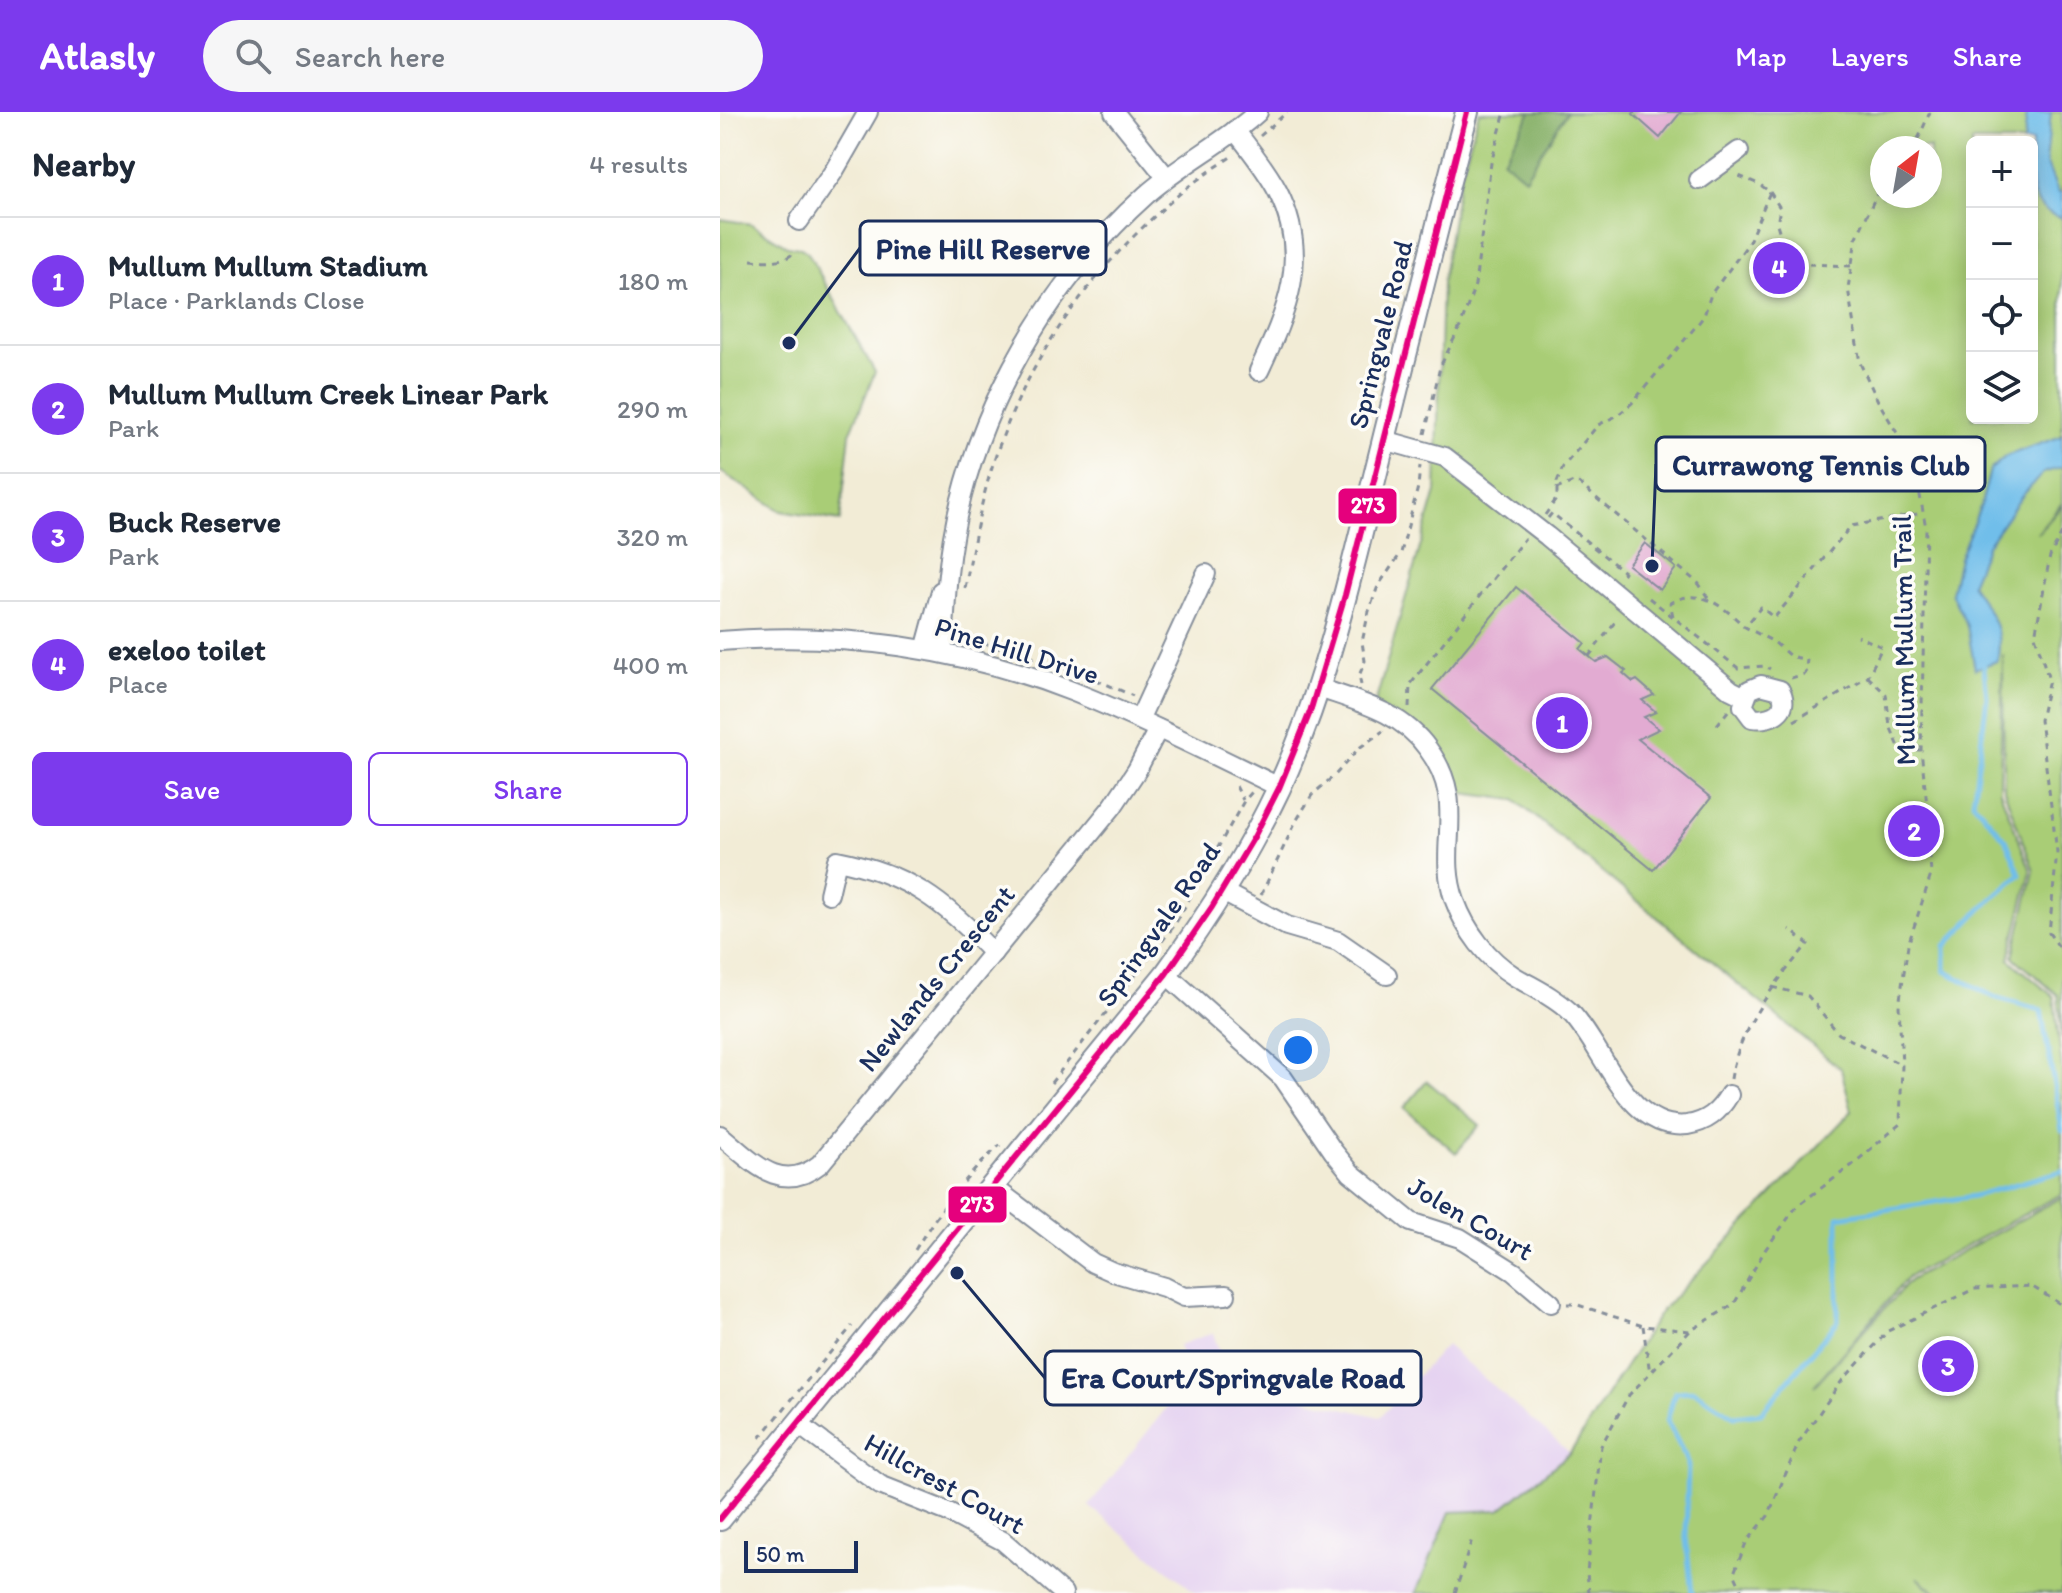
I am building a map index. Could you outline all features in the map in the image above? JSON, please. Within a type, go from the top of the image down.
[{"type":"main road","name":"Springvale Road","points":[[720,1519],[1166,974],[1223,892],[1271,783],[1319,688],[1467,112]]},
{"type":"street","points":[[799,221],[834,171],[868,112]]},
{"type":"street","points":[[1114,112],[1167,178]]},
{"type":"street","points":[[934,651],[968,478],[988,419],[1012,367],[1050,304],[1126,214],[1167,178],[1241,138],[1258,112]]},
{"type":"street","points":[[1241,138],[1279,193],[1288,219],[1294,258],[1295,272],[1289,299],[1259,371]]},
{"type":"street","points":[[1699,180],[1739,151]]},
{"type":"street","points":[[1384,440],[1445,457],[1631,601],[1731,690],[1745,697]]},
{"type":"street","points":[[1143,712],[1206,574]]},
{"type":"street","name":"Pine Hill Drive","points":[[720,641],[834,639],[934,651],[1143,712],[1158,729],[1271,783]]},
{"type":"street","points":[[1319,688],[1395,717],[1427,747],[1442,772],[1448,792],[1451,817],[1448,868],[1455,900],[1470,929],[1481,947],[1504,970],[1547,994],[1579,1022],[1614,1078],[1637,1105],[1657,1120],[1694,1124],[1721,1109],[1729,1095]]},
{"type":"street","name":"Newlands Crescent","points":[[720,1135],[761,1168],[776,1176],[799,1176],[815,1168],[1113,806],[1137,770],[1158,729]]},
{"type":"street","points":[[829,894],[837,860],[877,869],[914,885],[943,904],[993,953]]},
{"type":"street","points":[[1223,892],[1287,926],[1338,941],[1387,975]]},
{"type":"street","name":"Jolen Court","points":[[1166,974],[1283,1078],[1351,1173],[1411,1222],[1460,1238],[1514,1272],[1551,1303]]},
{"type":"street","points":[[993,1187],[1093,1263],[1184,1297],[1226,1295]]},
{"type":"street","name":"Hillcrest Court","points":[[798,1424],[880,1485],[948,1512],[1003,1541],[1063,1593]]},
{"type":"path","points":[[963,598],[978,519],[993,464],[1014,409],[1052,337],[1079,298],[1125,244],[1241,138],[1287,112]]},
{"type":"path","points":[[1363,691],[1359,676],[1365,661],[1362,642],[1369,611],[1378,586],[1401,553],[1418,487],[1421,450],[1440,367],[1461,325],[1475,285],[1491,163],[1505,112]]},
{"type":"path","points":[[1919,136],[1930,112]]},
{"type":"path","points":[[1770,192],[1780,208],[1777,224],[1789,263],[1851,266]]},
{"type":"path","name":"Mullum Mullum Trail","points":[[1589,1593],[1587,1572],[1601,1446],[1629,1395],[1690,1331],[1734,1304],[1765,1250],[1797,1206],[1900,1124],[1902,1065],[1899,1006],[1908,945],[1931,875],[1921,750],[1926,528],[1917,479],[1900,438],[1860,363],[1848,288],[1856,239],[1870,208]]},
{"type":"path","points":[[751,260],[779,259],[796,251]]},
{"type":"path","points":[[1556,489],[1576,481],[1699,584],[1710,601]]},
{"type":"path","points":[[1544,523],[1552,513],[1624,572],[1615,585],[1631,601],[1642,607],[1650,597],[1738,668],[1765,666],[1775,672]]},
{"type":"path","points":[[1745,627],[1761,607],[1774,618],[1854,525],[1923,513]]},
{"type":"path","points":[[2062,533],[2050,556],[2035,636],[2049,680],[2040,720],[2057,852],[2049,933],[2062,951]]},
{"type":"path","points":[[1673,617],[1670,603],[1678,598],[1694,597],[1720,603],[1745,627],[1774,642],[1790,656],[1807,660],[1805,674],[1785,679]]},
{"type":"path","points":[[1589,656],[1631,601]]},
{"type":"path","points":[[1790,722],[1801,719],[1868,677],[1882,647],[1858,636]]},
{"type":"path","points":[[956,637],[1074,671],[1143,712]]},
{"type":"path","points":[[1868,677],[1886,694],[1890,726],[1900,749],[1921,750]]},
{"type":"path","points":[[1047,1088],[1174,926],[1244,801],[1271,783]]},
{"type":"path","points":[[1236,786],[1244,801]]},
{"type":"path","points":[[1729,1095],[1734,1060],[1772,987],[1808,944],[1789,929]]},
{"type":"path","points":[[1772,987],[1808,996],[1839,1034],[1902,1065]]},
{"type":"path","points":[[915,1249],[937,1213],[974,1169],[1001,1145]]},
{"type":"path","points":[[1743,1593],[1734,1573],[1746,1543],[1768,1516],[1799,1442],[1841,1382],[1888,1331],[1974,1289],[2031,1286],[2062,1305]]},
{"type":"path","points":[[1551,1303],[1575,1304],[1643,1326],[1690,1331]]},
{"type":"path","points":[[759,1439],[859,1318]]},
{"type":"path","points":[[1643,1326],[1650,1373]]},
{"type":"path","points":[[1455,1593],[1473,1536]]},
{"type":"shaded area","points":[[1213,1333],[1229,1381],[1380,1417],[1446,1345],[1570,1453],[1500,1510],[1450,1512],[1416,1593],[1196,1593],[1089,1506],[1189,1379],[1179,1345]]},
{"type":"green space","points":[[1479,112],[2062,112],[2062,503],[2037,534],[2062,506],[2062,1039],[2058,995],[2013,957],[2034,871],[2004,790],[2003,654],[2000,791],[2031,871],[2009,959],[2054,997],[2062,1071],[2062,1194],[1908,1277],[1814,1386],[1910,1280],[2062,1197],[2062,1593],[1937,1593],[1917,1577],[1935,1593],[1416,1593],[1450,1512],[1500,1510],[1570,1453],[1661,1311],[1852,1111],[1841,1069],[1515,800],[1463,793],[1440,749],[1375,704],[1436,492],[1442,283],[1459,181]]},
{"type":"green space","points":[[1531,112],[1567,112],[1525,178],[1503,160]]},
{"type":"green space","points":[[720,219],[751,224],[787,246],[801,248],[808,253],[875,372],[850,434],[840,521],[781,511],[720,471]]},
{"type":"green space","points":[[1427,1081],[1480,1125],[1456,1153],[1404,1108]]},
{"type":"water","points":[[2027,112],[2051,112],[2046,162],[2058,192],[2062,194],[2062,218],[2050,213],[2038,202],[2038,136],[2025,136]]},
{"type":"water","points":[[2062,436],[2062,467],[2043,473],[2023,495],[1987,545],[1971,584],[1993,620],[1999,639],[1997,661],[1975,669],[1967,626],[1951,593],[1959,558],[1981,505],[1990,470],[2006,456]]},
{"type":"building","points":[[1634,112],[1681,112],[1660,138]]},
{"type":"building","points":[[1645,543],[1676,568],[1660,590],[1628,565]]},
{"type":"building","points":[[1516,587],[1585,643],[1580,649],[1596,662],[1608,657],[1626,671],[1623,673],[1633,682],[1637,680],[1654,695],[1642,700],[1656,712],[1644,717],[1659,729],[1638,739],[1711,798],[1653,870],[1432,689]]},
{"type":"waterway","points":[[1983,659],[1987,698],[1973,802],[2006,840],[2020,874],[1945,946],[1945,971],[1994,997],[2041,1010],[2062,1130]]},
{"type":"waterway","points":[[1692,1593],[1686,1538],[1688,1462],[1667,1421],[1675,1392],[1694,1391],[1734,1416],[1761,1413],[1838,1321],[1838,1217],[1974,1196],[2062,1171]]},
{"type":"transit line","name":"273","points":[[720,1519],[1166,974],[1212,907],[1254,837],[1279,788],[1310,712],[1345,595],[1467,112]]},
{"type":"place","name":"exeloo toilet","points":[[1779,268]]},
{"type":"place","name":"Pine Hill Reserve","points":[[789,343]]},
{"type":"place","name":"Currawong Tennis Club","points":[[1652,566]]},
{"type":"place","name":"Mullum Mullum Stadium","points":[[1562,723]]},
{"type":"place","name":"Mullum Mullum Creek Linear Park","points":[[1914,831]]},
{"type":"place","name":"Era Court/Springvale Road","points":[[957,1273]]},
{"type":"place","name":"Buck Reserve","points":[[1948,1366]]}]
